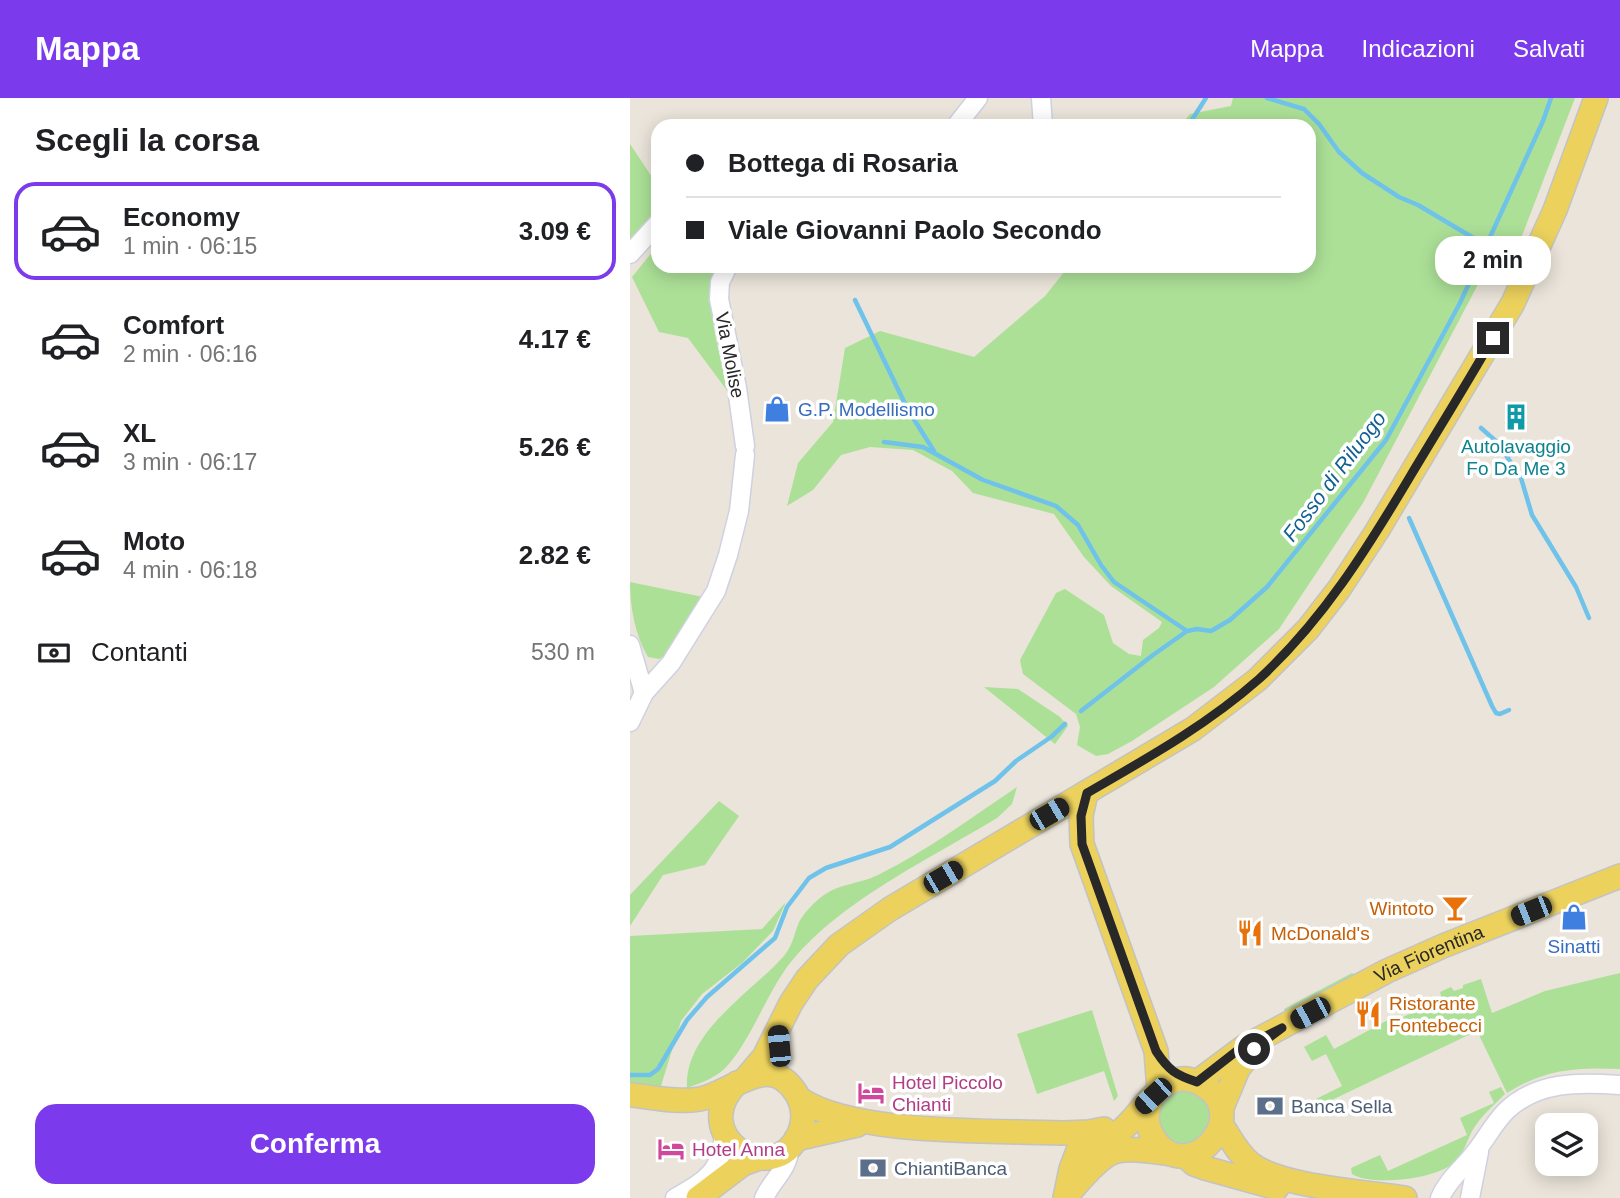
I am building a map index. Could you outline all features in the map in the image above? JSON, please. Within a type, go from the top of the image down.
[{"type":"main road","points":[[760,1158],[742,1153],[731,1145],[722,1128],[723,1101],[760,1062],[807,979],[839,945],[890,909],[1193,729],[1242,693],[1291,648],[1339,589],[1446,418],[1528,274],[1555,211],[1596,98]]},
{"type":"main road","points":[[1087,793],[1081,816],[1082,844],[1156,1051],[1165,1063],[1215,1096],[1221,1117],[1243,1157],[1253,1165],[1266,1172],[1339,1190],[1405,1198]]},
{"type":"main road","points":[[1049,814],[1067,826],[1082,844]]},
{"type":"main road","name":"Via Fiorentina","points":[[1076,1152],[1082,1146],[1118,1132],[1168,1083],[1190,1080],[1238,1050],[1387,971],[1425,953],[1620,876]]},
{"type":"main road","name":"Via Fiorentina","points":[[1180,1155],[1198,1152],[1211,1143],[1242,1063],[1254,1049],[1282,1028]]},
{"type":"main road","points":[[778,1032],[783,1080]]},
{"type":"main road","points":[[1156,1051],[1147,1112],[1149,1129],[1157,1142],[1194,1164],[1311,1198]]},
{"type":"main road","points":[[630,1095],[689,1100],[709,1097],[759,1074],[772,1076],[793,1088],[800,1099],[803,1120],[793,1143]]},
{"type":"main road","name":"Via Fiorentina","points":[[877,1123],[1045,1132],[1094,1131],[1116,1124],[1151,1098]]},
{"type":"main road","points":[[800,1099],[825,1113],[877,1123]]},
{"type":"main road","points":[[630,1109],[696,1112],[722,1128]]},
{"type":"main road","points":[[698,1198],[743,1164],[779,1154],[793,1143],[835,1129],[877,1123]]},
{"type":"main road","points":[[1045,1132],[1076,1152],[1091,1156],[1129,1150],[1180,1155]]},
{"type":"main road","points":[[1065,1198],[1076,1152]]},
{"type":"main road","points":[[1065,1198],[1107,1155]]},
{"type":"street","points":[[962,119],[978,98]]},
{"type":"street","points":[[1041,98],[1042,119]]},
{"type":"street","points":[[630,254],[651,231]]},
{"type":"street","name":"Via Molise","points":[[630,722],[644,693],[671,663],[714,596],[734,533],[743,486],[745,451],[737,388],[719,299],[720,282],[724,273]]},
{"type":"street","points":[[630,645],[644,693]]},
{"type":"street","points":[[1440,1198],[1447,1183],[1481,1145],[1505,1111],[1528,1096],[1571,1083],[1620,1085]]},
{"type":"street","points":[[675,1198],[713,1172],[722,1155],[722,1128]]},
{"type":"street","points":[[764,1198],[783,1172],[793,1143]]},
{"type":"street","points":[[1470,1198],[1481,1145]]},
{"type":"street","points":[[760,1158],[775,1181]]},
{"type":"green space","points":[[1233,98],[1575,98],[1513,259],[1495,252],[1363,503],[1279,629],[1214,687],[1132,741],[1108,754],[1096,756],[1077,745],[1080,727],[1076,714],[1023,674],[1020,660],[1056,593],[1065,589],[1104,615],[1113,643],[1129,654],[1141,656],[1143,640],[1159,628],[1162,622],[1111,586],[1084,557],[1054,514],[973,493],[952,471],[913,450],[870,447],[841,455],[813,490],[787,506],[798,463],[833,422],[845,348],[880,331],[974,357],[1045,296],[1063,273],[1316,273],[1316,119],[1186,119],[1190,114],[1231,106]]},
{"type":"green space","points":[[630,144],[651,176],[651,218],[630,239]]},
{"type":"green space","points":[[651,254],[651,273],[716,273],[711,295],[712,312],[729,393],[688,338],[659,332],[632,277]]},
{"type":"green space","points":[[630,582],[703,597],[666,655],[659,659],[648,657],[640,640],[632,611]]},
{"type":"green space","points":[[984,687],[1018,689],[1060,717],[1068,726],[1055,744]]},
{"type":"green space","points":[[1017,787],[1012,804],[997,818],[881,886],[826,927],[802,949],[783,973],[728,1065],[714,1076],[687,1088],[689,1068],[696,1049],[708,1031],[784,956],[799,922],[817,900],[837,888],[871,878],[896,866]]},
{"type":"green space","points":[[719,801],[739,816],[705,865],[663,875],[630,926],[630,895]]},
{"type":"green space","points":[[786,902],[773,931],[742,963],[702,994],[681,1021],[660,1089],[630,1086],[630,936],[762,929]]},
{"type":"green space","points":[[1352,973],[1356,976],[1285,1013],[1284,1009]]},
{"type":"green space","points":[[1620,973],[1620,1069],[1561,1071],[1534,1079],[1507,1093],[1477,1031],[1317,1107],[1314,1100],[1342,1086],[1326,1054],[1312,1061],[1304,1047],[1326,1035],[1334,1049],[1388,1020],[1390,1023],[1442,999],[1440,992],[1451,987],[1454,991],[1481,979],[1492,1013],[1545,991]]},
{"type":"green space","points":[[1092,1010],[1118,1096],[1114,1101],[1104,1071],[1037,1094],[1017,1034]]},
{"type":"green space","points":[[1501,1087],[1505,1094],[1479,1121],[1464,1150],[1449,1167],[1406,1179],[1375,1180],[1352,1174],[1351,1168],[1380,1155],[1388,1171],[1467,1135],[1460,1118],[1494,1103],[1489,1092]]},
{"type":"green space","points":[[1182,1091],[1198,1095],[1209,1107],[1211,1129],[1191,1146],[1176,1145],[1165,1139],[1157,1124],[1161,1108],[1166,1101]]},
{"type":"waterway","points":[[1192,119],[1206,98]]},
{"type":"waterway","points":[[1267,98],[1304,109],[1314,119]]},
{"type":"waterway","name":"Fosso di Riluogo","points":[[1081,711],[1187,631],[1211,631],[1230,620],[1267,587],[1386,440],[1460,303],[1551,98]]},
{"type":"waterway","points":[[1316,121],[1339,152],[1362,173],[1487,246]]},
{"type":"waterway","points":[[855,300],[908,410],[934,451]]},
{"type":"waterway","points":[[1481,428],[1498,443],[1521,478],[1532,515],[1576,587],[1589,618]]},
{"type":"waterway","points":[[884,442],[923,447],[983,480],[1056,506],[1078,525],[1114,582],[1187,631]]},
{"type":"waterway","points":[[1409,518],[1492,706],[1496,713],[1500,714],[1509,710]]},
{"type":"waterway","name":"Fosso di Riluogo","points":[[630,1075],[650,1075],[658,1069],[687,1020],[707,997],[775,938],[787,907],[809,878],[826,868],[890,847],[995,781],[1016,761],[1065,724]]},
{"type":"place","name":"G.P. Modellismo","points":[[777,409]]},
{"type":"place","name":"Autolavaggio Fo Da Me 3","points":[[1516,417]]},
{"type":"place","name":"Wintoto","points":[[1455,908]]},
{"type":"place","name":"Sinatti","points":[[1574,917]]},
{"type":"place","name":"McDonald's","points":[[1250,933]]},
{"type":"place","name":"Ristorante Fontebecci","points":[[1368,1014]]},
{"type":"place","name":"Hotel Piccolo Chianti","points":[[871,1093]]},
{"type":"place","name":"Banca Sella","points":[[1270,1106]]},
{"type":"place","name":"Hotel Anna","points":[[671,1149]]},
{"type":"place","name":"ChiantiBanca","points":[[873,1168]]},
{"type":"route","points":[[1254,1049],[1282,1028],[1238,1050],[1197,1082],[1184,1079],[1165,1063],[1156,1051],[1082,844],[1081,816],[1087,793],[1170,744],[1223,708],[1257,680],[1308,629],[1358,561],[1493,338]]}]
